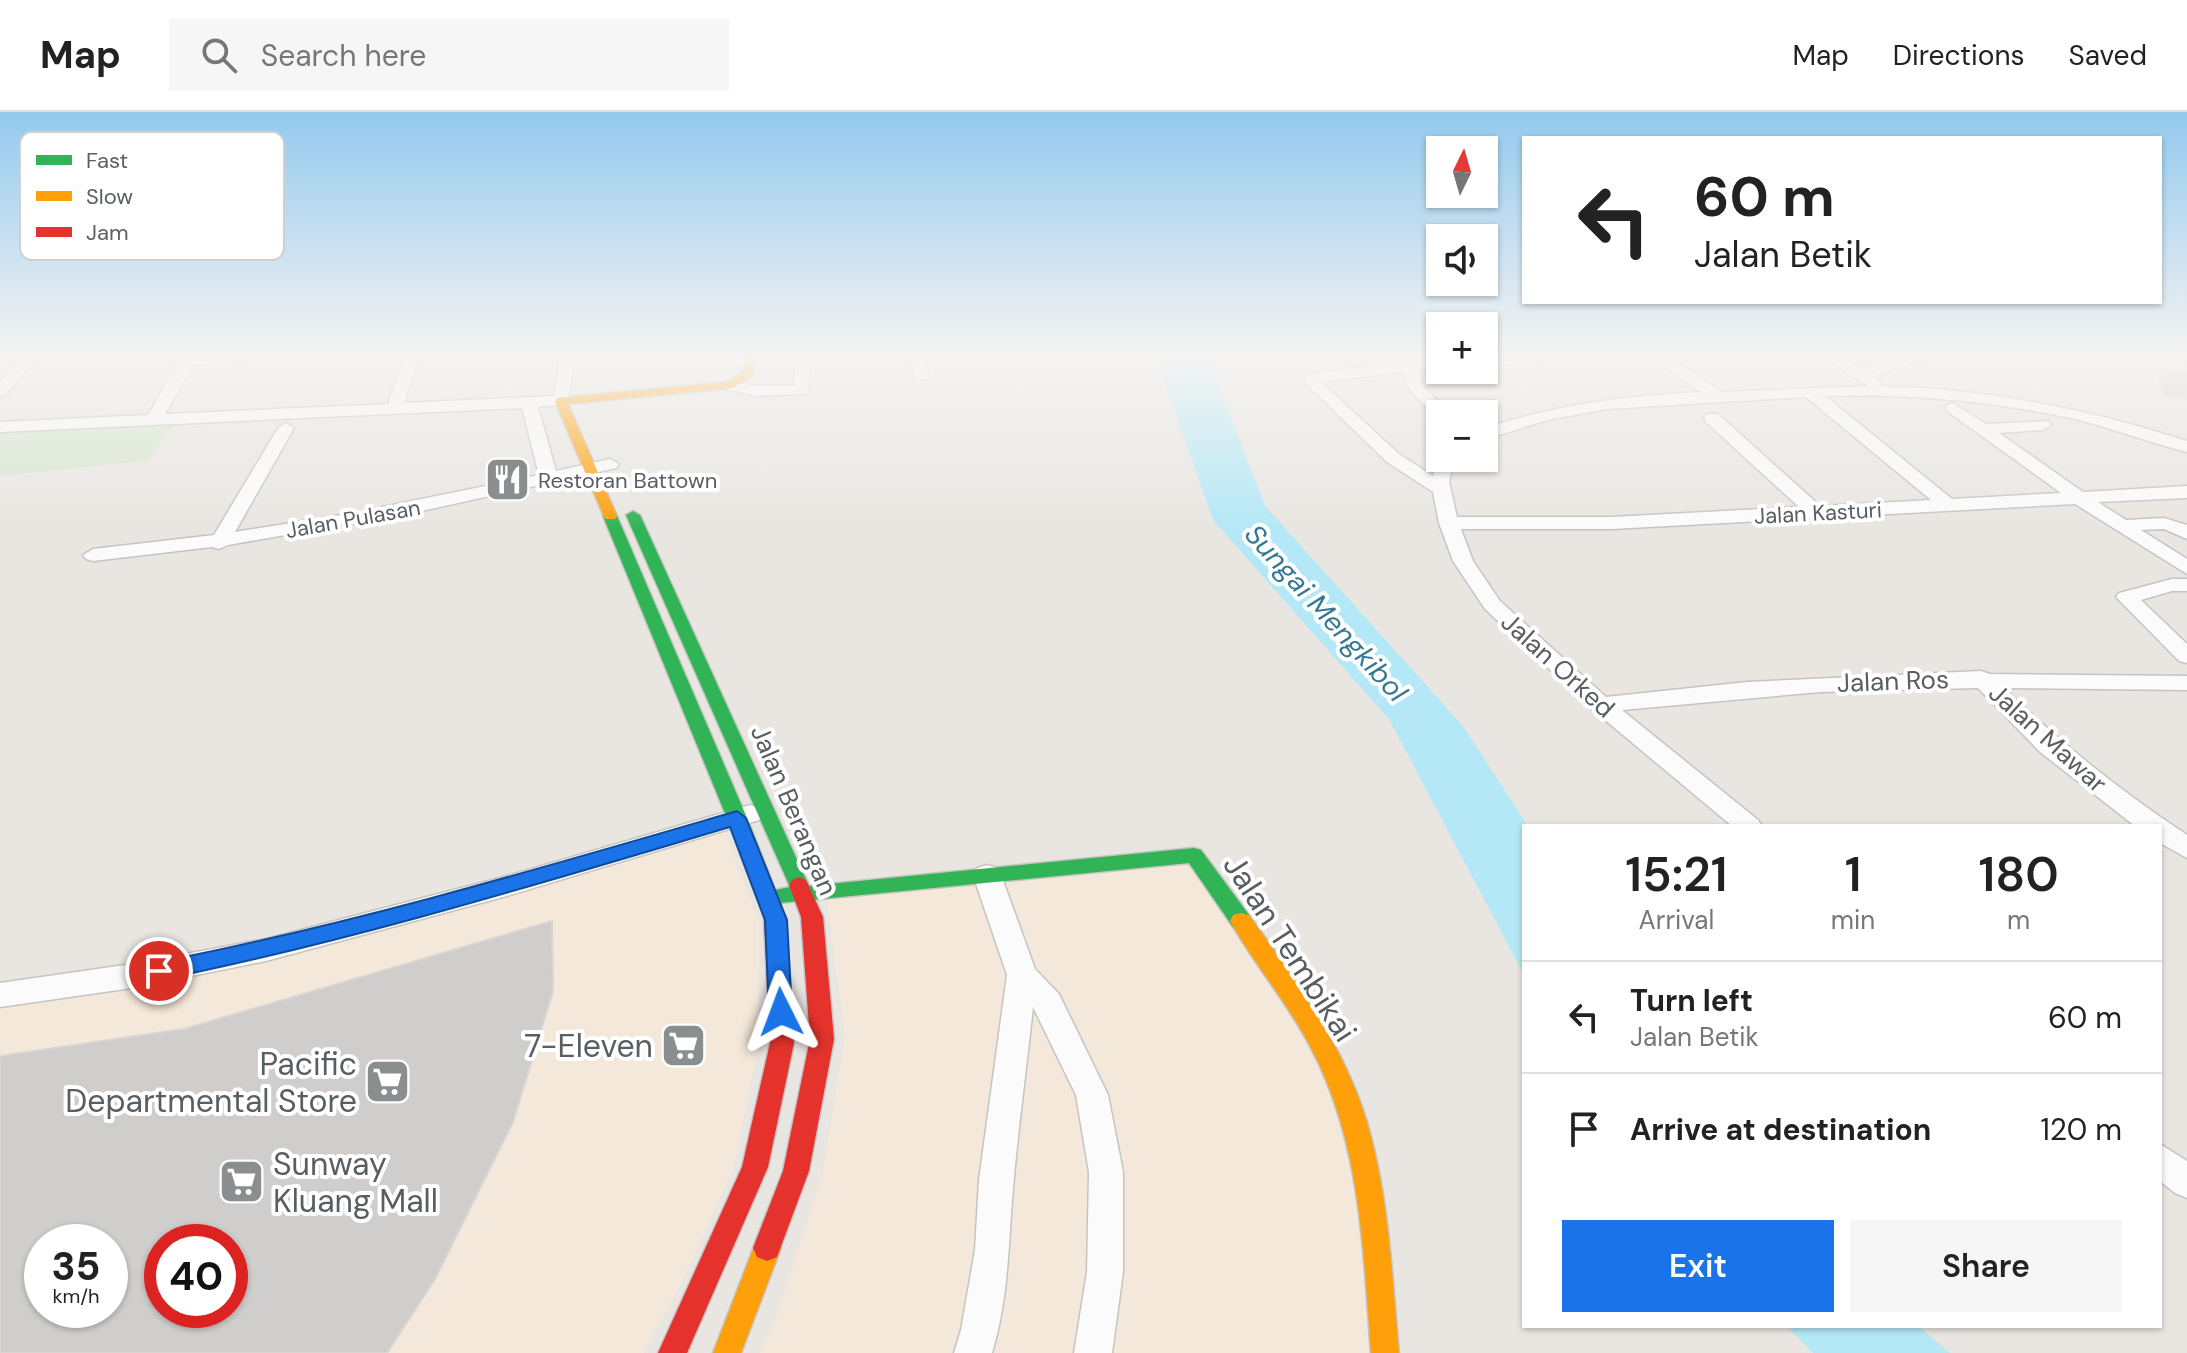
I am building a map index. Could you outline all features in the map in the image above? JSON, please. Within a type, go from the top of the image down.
[{"type":"street","points":[[153,420],[157,413]]},
{"type":"street","points":[[0,427],[311,413]]},
{"type":"street","points":[[532,413],[549,479]]},
{"type":"street","points":[[566,413],[737,818],[776,920],[782,1043],[755,1167],[672,1353]]},
{"type":"street","points":[[588,413],[592,422]]},
{"type":"street","points":[[1345,413],[1393,458],[1442,490]]},
{"type":"street","points":[[1498,429],[1554,413]]},
{"type":"street","points":[[1835,413],[1949,506]]},
{"type":"street","points":[[1960,413],[2082,500],[2187,568]]},
{"type":"street","points":[[2068,413],[2187,447]]},
{"type":"street","points":[[202,418],[188,434],[286,428],[219,543]]},
{"type":"street","points":[[1712,418],[1816,513]]},
{"type":"street","points":[[1982,429],[2043,425]]},
{"type":"street","points":[[601,443],[613,470]]},
{"type":"street","name":"Jalan Pulasan","points":[[93,555],[219,543],[375,517],[589,469],[613,470]]},
{"type":"street","name":"Jalan Orked","points":[[1442,472],[1440,482],[1449,523],[1463,561],[1492,605],[1601,705],[1747,824]]},
{"type":"street","name":"Jalan Kasturi","points":[[1449,523],[1612,523],[2187,492]]},
{"type":"street","name":"Jalan Berangan","points":[[627,502],[767,809],[812,917],[822,1039],[796,1171],[727,1353]]},
{"type":"street","points":[[2122,526],[2162,523],[2178,526],[2187,533]]},
{"type":"street","points":[[2187,585],[2172,585],[2126,597],[2187,656]]},
{"type":"street","name":"Jalan Ros","points":[[1601,705],[1680,694],[1817,683],[1981,678],[2187,683]]},
{"type":"street","name":"Jalan Mawar","points":[[1981,678],[2049,746],[2150,824]]},
{"type":"street","points":[[0,995],[132,976],[266,950],[507,886],[767,809]]},
{"type":"street","points":[[2162,831],[2187,848]]},
{"type":"street","name":"Jalan Tembikai","points":[[768,899],[802,892],[1194,855],[1303,1013],[1343,1090],[1361,1154],[1385,1353]]},
{"type":"street","points":[[987,875],[1022,975],[1048,1003],[1092,1095],[1106,1172],[1105,1272],[1093,1353]]},
{"type":"street","points":[[973,1353],[980,1330],[993,1250],[996,1180],[1022,975]]},
{"type":"street","points":[[2162,1162],[2187,1182]]},
{"type":"shaded area","points":[[718,814],[759,922],[759,1043],[733,1169],[682,1281],[643,1353],[0,1353],[0,983],[128,966],[269,939],[519,872]]},
{"type":"shaded area","points":[[1202,847],[1314,1008],[1402,1353],[760,1353],[774,1324],[822,1177],[845,1037],[825,883]]},
{"type":"green space","points":[[177,422],[148,460],[0,476],[0,430]]},
{"type":"water","name":"Sungai Mengkibol","points":[[1175,413],[1229,413],[1265,506],[1463,726],[1527,824],[1522,824],[1522,971],[1389,719],[1213,520]]},
{"type":"water","points":[[1789,1328],[1920,1328],[1950,1353],[1813,1353]]},
{"type":"building","name":"Sunway Kluang Mall","points":[[552,921],[553,991],[513,1122],[435,1279],[387,1353],[0,1353],[0,1056],[184,1029]]},
{"type":"traffic: fast","points":[[633,515],[799,885]]},
{"type":"traffic: fast","points":[[610,516],[737,818],[775,919]]},
{"type":"traffic: fast","points":[[782,896],[1194,855],[1241,921]]},
{"type":"traffic: slow","points":[[566,413],[610,516]]},
{"type":"traffic: slow","points":[[1241,921],[1309,1022],[1332,1065],[1353,1119],[1373,1218],[1385,1353]]},
{"type":"traffic: slow","points":[[727,1353],[767,1248]]},
{"type":"traffic: jam","points":[[767,1248],[796,1171],[822,1039],[812,917],[799,885]]},
{"type":"traffic: jam","points":[[672,1353],[755,1167],[782,1043],[775,919]]},
{"type":"place","name":"Restoran Battown","points":[[507,480]]},
{"type":"place","name":"7-Eleven","points":[[684,1046]]},
{"type":"place","name":"Pacific Departmental Store","points":[[388,1082]]},
{"type":"place","name":"Sunway Kluang Mall","points":[[242,1182]]},
{"type":"route","points":[[159,971],[266,950],[507,886],[737,818],[776,920],[781,1012]]}]
